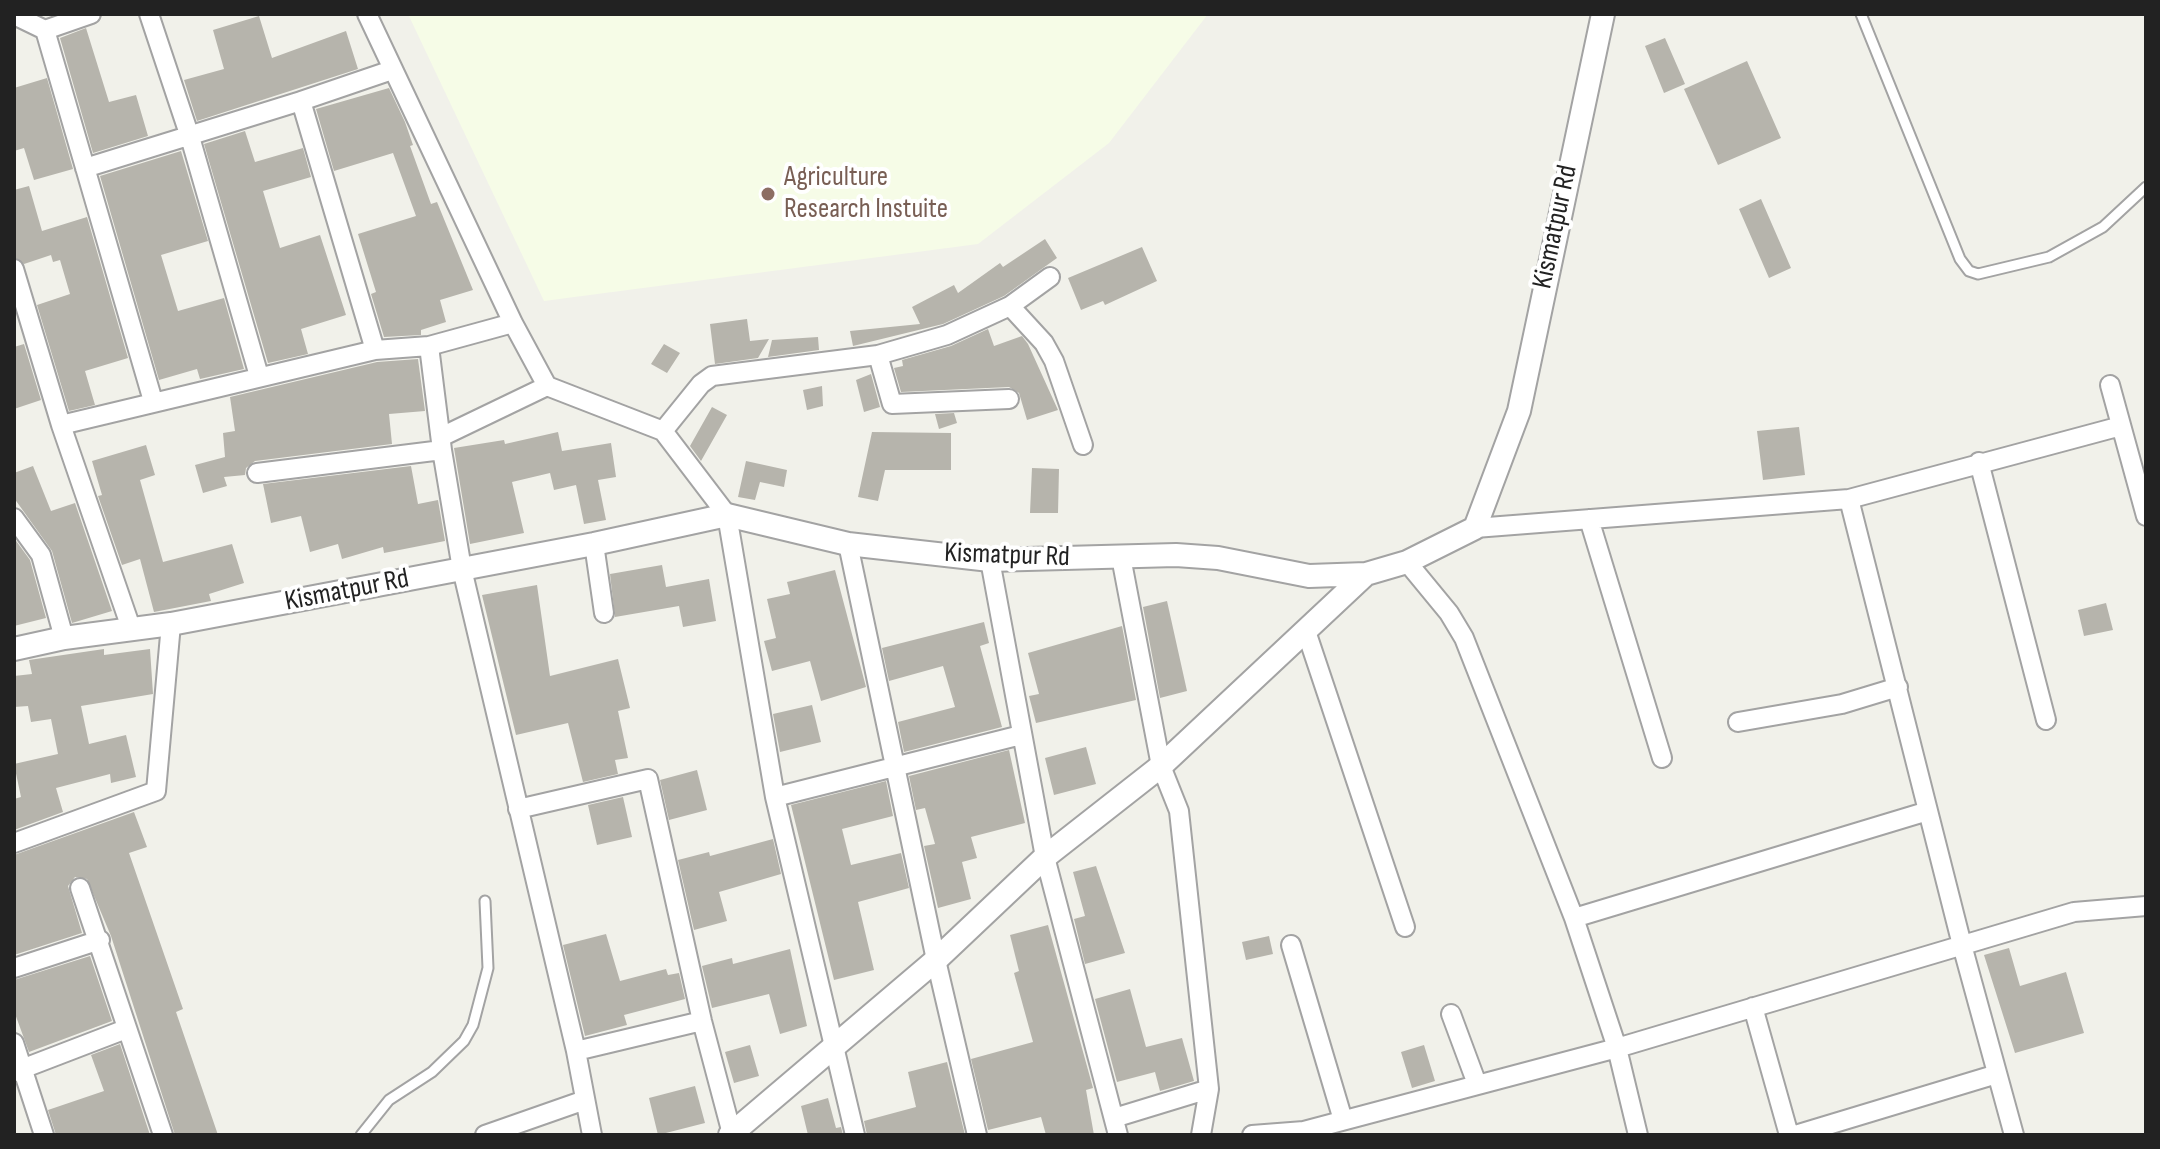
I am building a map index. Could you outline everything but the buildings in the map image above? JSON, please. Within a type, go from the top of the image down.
[{"type":"street","points":[[14,15],[45,30],[91,14]]},
{"type":"street","points":[[149,14],[190,137],[259,376]]},
{"type":"street","points":[[367,14],[513,323],[547,386],[663,431],[727,515],[775,797],[855,1135]]},
{"type":"street","name":"Kismatpur Rd","points":[[14,649],[64,638],[171,624],[594,544],[727,515],[848,544],[990,560],[1218,558],[1309,576],[1366,574],[1407,562],[1475,528],[1519,411],[1603,14]]},
{"type":"street","points":[[45,30],[153,401]]},
{"type":"street","points":[[85,168],[392,70]]},
{"type":"street","points":[[301,101],[375,350]]},
{"type":"street","points":[[14,269],[61,425],[131,628]]},
{"type":"street","points":[[663,431],[701,384],[712,376],[878,355],[947,335],[1010,306],[1050,277]]},
{"type":"street","points":[[1010,306],[1044,343],[1054,361],[1083,445]]},
{"type":"street","points":[[61,425],[259,376],[375,350],[429,346],[513,323]]},
{"type":"street","points":[[429,346],[462,569],[576,1051],[592,1135]]},
{"type":"street","points":[[878,355],[892,404],[1009,399]]},
{"type":"street","points":[[2110,385],[2146,516]]},
{"type":"street","points":[[257,473],[442,444],[547,386]]},
{"type":"street","points":[[1475,528],[1849,499],[2121,426]]},
{"type":"street","points":[[1979,462],[2046,720]]},
{"type":"street","points":[[1849,499],[1962,945],[2014,1135]]},
{"type":"street","points":[[14,518],[41,555],[64,638]]},
{"type":"street","points":[[1589,519],[1662,758]]},
{"type":"street","points":[[594,544],[604,613]]},
{"type":"street","points":[[848,544],[936,960],[977,1135]]},
{"type":"street","points":[[1121,557],[1161,766],[1179,811],[1186,854],[1209,1089],[1201,1135]]},
{"type":"street","points":[[990,560],[1045,857],[1116,1127],[1209,1089]]},
{"type":"street","points":[[1407,562],[1449,613],[1464,638],[1574,918],[1617,1048],[1638,1135]]},
{"type":"street","points":[[518,809],[648,779],[702,1021],[731,1134],[936,960],[1045,857],[1161,766],[1366,574]]},
{"type":"street","points":[[14,843],[156,791],[171,624]]},
{"type":"street","points":[[1306,631],[1405,927]]},
{"type":"street","points":[[1738,722],[1842,704],[1898,687]]},
{"type":"street","points":[[775,797],[1021,735]]},
{"type":"street","points":[[1574,918],[1928,811]]},
{"type":"street","points":[[80,888],[163,1135]]},
{"type":"street","points":[[1252,1135],[1305,1133],[1343,1120],[1617,1048],[2074,912],[2146,906]]},
{"type":"street","points":[[14,968],[100,940]]},
{"type":"street","points":[[1291,945],[1343,1120]]},
{"type":"street","points":[[1753,1007],[1789,1135]]},
{"type":"street","points":[[1451,1014],[1477,1084]]},
{"type":"street","points":[[576,1051],[702,1021]]},
{"type":"street","points":[[18,1071],[126,1029]]},
{"type":"street","points":[[14,1043],[18,1071],[44,1135]]},
{"type":"street","points":[[1795,1135],[1997,1074]]},
{"type":"street","points":[[485,1135],[585,1100]]},
{"type":"lane","points":[[1861,14],[1960,259],[1969,271],[1978,274],[2049,257],[2103,227],[2146,187]]},
{"type":"lane","points":[[361,1135],[389,1100],[432,1072],[464,1041],[473,1025],[488,968],[485,901]]},
{"type":"shaded area","name":"Agriculture Research Instuite","points":[[408,14],[1208,14],[1109,143],[978,244],[544,301]]},
{"type":"place","name":"Agriculture Research Instuite","points":[[768,194]]}]
